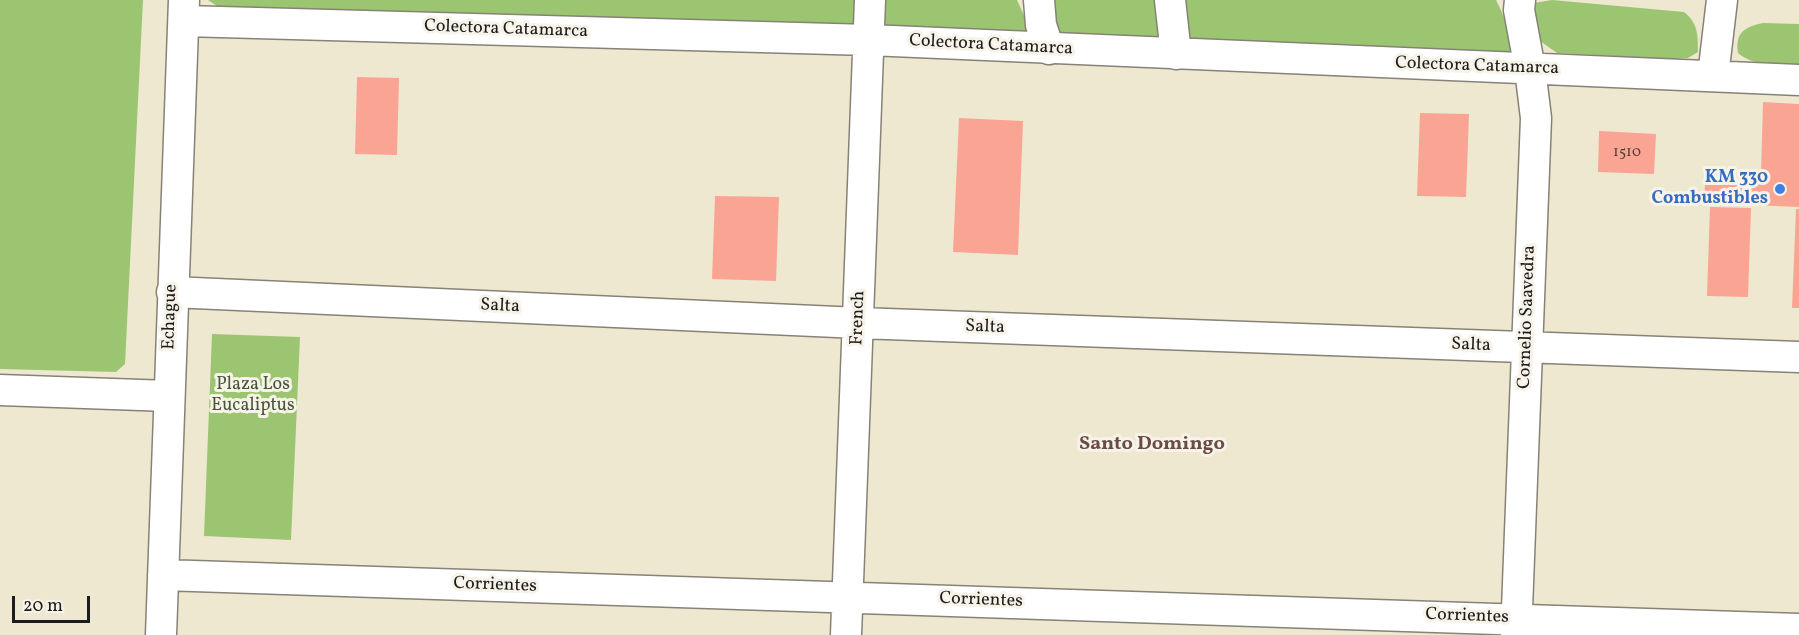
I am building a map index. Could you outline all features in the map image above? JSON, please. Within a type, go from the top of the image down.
[{"type":"street","name":"French","points":[[846,635],[870,0]]},
{"type":"street","points":[[1039,0],[1041,25],[1049,49]]},
{"type":"street","points":[[1170,0],[1176,54]]},
{"type":"street","name":"Cornelio Saavedra","points":[[1516,627],[1536,118],[1519,10],[1520,0]]},
{"type":"street","points":[[1713,76],[1722,0]]},
{"type":"street","name":"Colectora Catamarca","points":[[184,11],[1799,80]]},
{"type":"street","name":"Echague","points":[[161,635],[184,11]]},
{"type":"street","name":"Salta","points":[[172,292],[859,323],[1799,357]]},
{"type":"street","points":[[0,390],[169,396]]},
{"type":"street","name":"Corrientes","points":[[163,575],[848,597],[1516,627],[1799,629]]},
{"type":"green space","points":[[0,0],[143,0],[125,364],[116,372],[0,369]]},
{"type":"green space","points":[[208,0],[1017,0],[1027,22],[1030,37],[223,10]]},
{"type":"green space","points":[[1052,0],[1157,0],[1162,37],[1154,44],[1052,39]]},
{"type":"green space","points":[[1179,0],[1496,0],[1519,51],[1517,58],[1190,44]]},
{"type":"green space","points":[[1552,0],[1684,12],[1692,20],[1696,30],[1698,52],[1688,58],[1670,59],[1557,53],[1540,41],[1532,25],[1534,3]]},
{"type":"green space","points":[[1763,23],[1799,24],[1799,65],[1759,63],[1738,53],[1738,40],[1742,32]]},
{"type":"green space","name":"Plaza Los Eucaliptus","points":[[212,334],[300,337],[291,540],[204,536]]},
{"type":"building","points":[[357,77],[399,78],[397,155],[355,154]]},
{"type":"building","points":[[1763,102],[1799,104],[1799,207],[1704,203],[1705,183],[1742,184],[1742,172],[1761,172]]},
{"type":"building","points":[[1420,113],[1469,114],[1466,197],[1417,196]]},
{"type":"building","points":[[959,118],[1023,121],[1018,255],[953,252]]},
{"type":"building","points":[[1599,131],[1656,134],[1654,174],[1598,172]]},
{"type":"building","points":[[715,196],[779,197],[776,281],[712,279]]},
{"type":"building","points":[[1710,207],[1751,208],[1748,297],[1707,296]]},
{"type":"building","points":[[1796,209],[1799,209],[1799,308],[1792,308]]},
{"type":"place","name":"KM 330 Combustibles","points":[[1780,189]]},
{"type":"district","name":"Santo Domingo","points":[[1152,445]]}]
